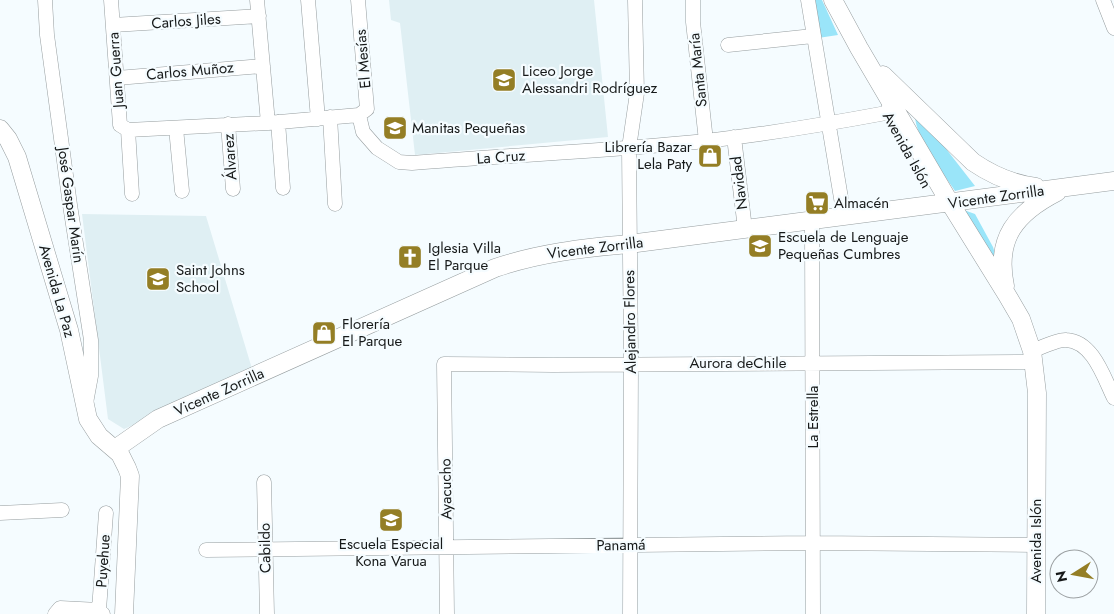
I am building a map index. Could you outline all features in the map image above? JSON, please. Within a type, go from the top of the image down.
[{"type":"main road","name":"Avenida Islón","points":[[833,0],[889,108],[943,204],[1032,353]]},
{"type":"main road","points":[[859,48],[892,85],[973,162],[997,176],[1017,183],[1038,187],[1064,187]]},
{"type":"main road","name":"Avenida La Paz","points":[[0,129],[8,139],[17,157],[57,286],[69,330],[88,419],[99,436],[115,449]]},
{"type":"main road","name":"Vicente Zorrilla","points":[[115,449],[158,419],[516,260],[557,251],[629,244],[1114,181]]},
{"type":"main road","points":[[1007,295],[1002,258],[1008,234],[1018,219],[1026,212],[1064,187]]},
{"type":"main road","name":"Avenida Islón","points":[[943,204],[1007,295],[1021,320],[1032,353],[1036,393],[1036,614]]},
{"type":"main road","points":[[115,449],[124,460],[130,476],[124,614]]},
{"type":"street","name":"José Gaspar Marín","points":[[45,0],[47,35],[70,205],[91,340],[90,376],[85,410]]},
{"type":"street","name":"Juan Guerra","points":[[111,0],[120,125],[128,130],[132,194]]},
{"type":"street","points":[[257,0],[263,66],[283,188]]},
{"type":"street","points":[[308,0],[335,204]]},
{"type":"street","name":"El Mesías","points":[[358,0],[367,109],[359,115]]},
{"type":"street","name":"Alejandro Flores","points":[[630,614],[631,363],[629,148],[637,93],[635,0]]},
{"type":"street","name":"Santa María","points":[[694,0],[693,22],[706,141]]},
{"type":"street","points":[[808,0],[844,216]]},
{"type":"street","points":[[1103,0],[1114,28]]},
{"type":"street","name":"Carlos Jiles","points":[[113,25],[259,16]]},
{"type":"street","points":[[728,45],[813,36]]},
{"type":"street","name":"Carlos Muñoz","points":[[116,78],[263,66]]},
{"type":"street","name":"La Cruz","points":[[359,115],[363,132],[377,148],[399,162],[412,163],[706,141],[828,124],[889,108]]},
{"type":"street","points":[[128,130],[359,115]]},
{"type":"street","name":"Álvarez","points":[[228,124],[233,190]]},
{"type":"street","points":[[176,128],[182,191]]},
{"type":"street","name":"Navidad","points":[[734,137],[745,229]]},
{"type":"street","name":"La Estrella","points":[[812,219],[813,614]]},
{"type":"street","name":"Aurora deChile","points":[[444,364],[813,362],[1032,353],[1065,340],[1081,344],[1094,358],[1114,398]]},
{"type":"street","name":"Ayacucho","points":[[444,364],[447,614]]},
{"type":"street","name":"Cabildo","points":[[264,482],[266,614]]},
{"type":"street","points":[[0,513],[62,510]]},
{"type":"street","name":"Puyehue","points":[[54,614],[60,608],[101,612],[106,513]]},
{"type":"street","name":"Panamá","points":[[206,550],[629,544],[1036,545]]},
{"type":"shaded area","name":"Liceo Jorge Alessandri Rodríguez","points":[[389,0],[594,0],[608,137],[415,155],[400,23],[391,20]]},
{"type":"shaded area","points":[[813,0],[822,0],[838,35],[818,38]]},
{"type":"shaded area","points":[[915,115],[929,127],[975,186],[955,191],[924,144],[919,134]]},
{"type":"shaded area","points":[[961,209],[975,214],[993,247],[998,263],[987,249]]},
{"type":"shaded area","name":"Saint Johns School","points":[[82,214],[206,216],[253,372],[124,429],[108,419]]},
{"type":"place","name":"Liceo Jorge Alessandri Rodríguez","points":[[504,80]]},
{"type":"place","name":"Manitas Pequeñas","points":[[395,128]]},
{"type":"place","name":"Librería Bazar Lela Paty","points":[[710,156]]},
{"type":"place","name":"Almacén","points":[[817,203]]},
{"type":"place","name":"Escuela de Lenguaje Pequeñas Cumbres","points":[[760,246]]},
{"type":"place","name":"Iglesia Villa El Parque","points":[[410,257]]},
{"type":"place","name":"Saint Johns School","points":[[158,279]]},
{"type":"place","name":"Florería El Parque","points":[[324,333]]},
{"type":"place","name":"Escuela Especial Kona Varua","points":[[391,520]]}]
